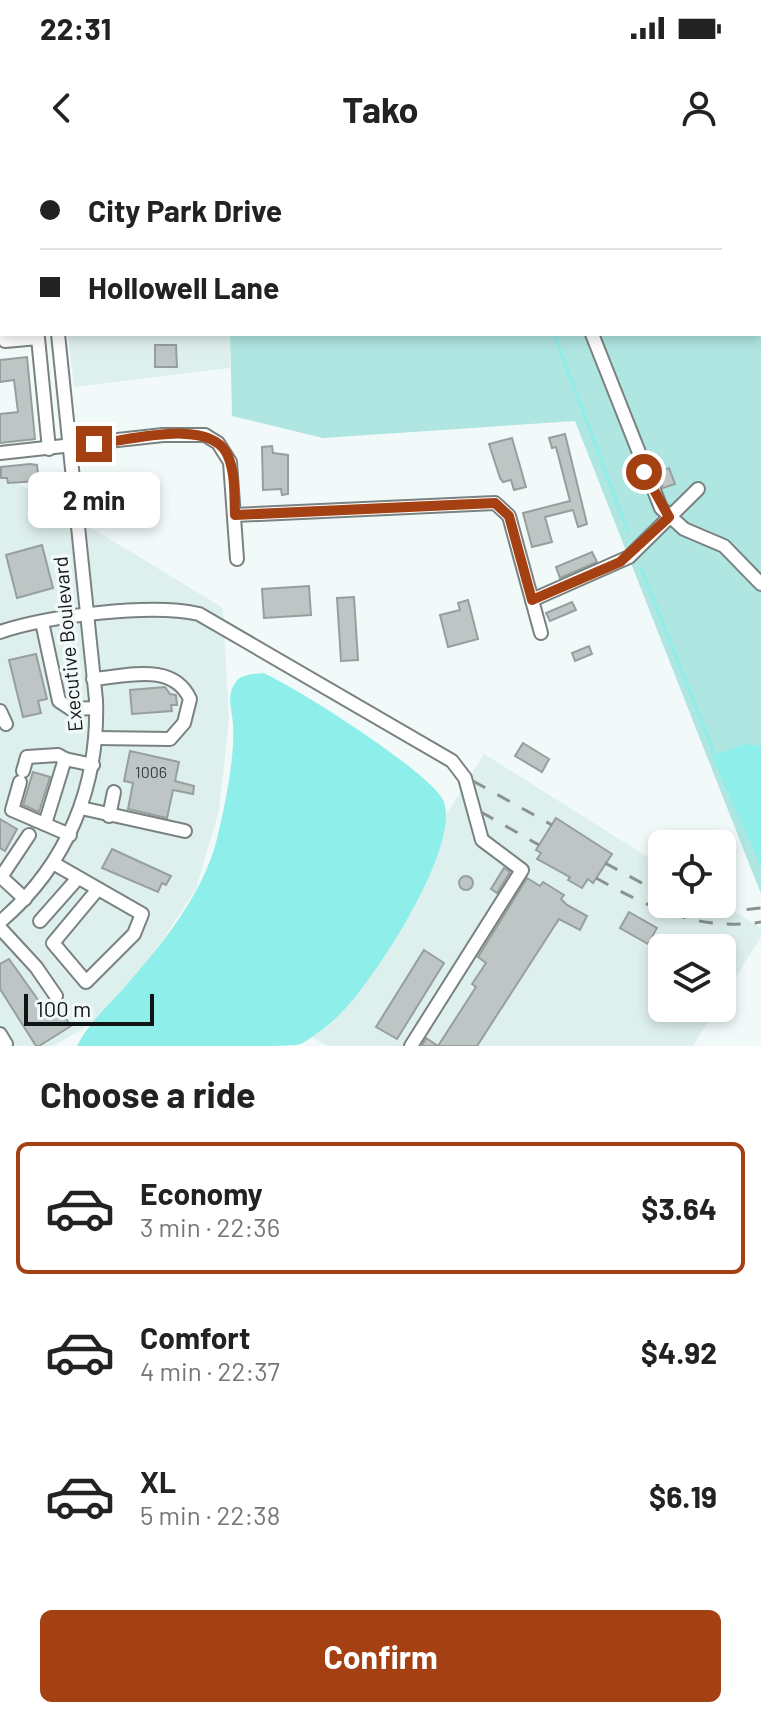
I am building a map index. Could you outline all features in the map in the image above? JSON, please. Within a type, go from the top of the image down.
[{"type":"street","points":[[4,336],[5,341],[38,338],[49,449]]},
{"type":"street","name":"Executive Boulevard","points":[[0,922],[25,899],[70,835],[93,765],[96,738],[96,708],[58,336]]},
{"type":"street","points":[[593,336],[654,495],[669,517],[684,529],[724,546],[761,584]]},
{"type":"street","points":[[44,399],[64,397]]},
{"type":"street","points":[[0,453],[163,435],[205,435],[218,443],[230,462],[237,559]]},
{"type":"street","points":[[532,600],[620,562],[698,489]]},
{"type":"street","points":[[235,515],[495,503],[509,516],[541,633]]},
{"type":"street","points":[[0,632],[87,616],[178,609],[199,614],[452,761],[465,778],[482,840],[522,870],[411,1046]]},
{"type":"street","points":[[42,622],[59,701],[71,709],[96,708]]},
{"type":"street","points":[[93,679],[166,674],[183,684],[190,699],[184,723],[170,739],[96,738]]},
{"type":"street","points":[[0,711],[6,724]]},
{"type":"street","points":[[70,835],[12,810],[27,757],[33,754],[93,765]]},
{"type":"street","points":[[45,824],[65,759]]},
{"type":"street","points":[[109,816],[114,792]]},
{"type":"street","points":[[81,808],[185,831]]},
{"type":"street","points":[[25,899],[1,877],[29,835]]},
{"type":"street","points":[[53,863],[142,914],[134,934],[86,982],[53,943],[98,889]]},
{"type":"street","points":[[40,921],[78,878]]},
{"type":"street","points":[[0,928],[36,967],[56,996]]},
{"type":"shaded area","points":[[68,336],[230,336],[230,368],[74,387]]},
{"type":"shaded area","points":[[230,336],[761,336],[761,894],[575,421],[323,438],[232,416]]},
{"type":"shaded area","points":[[0,472],[223,608],[229,720],[219,810],[196,889],[149,960],[95,1022],[53,1046],[0,1046]]},
{"type":"shaded area","points":[[263,673],[303,694],[391,752],[435,789],[444,802],[445,823],[439,851],[427,882],[391,946],[354,999],[331,1023],[301,1044],[77,1046],[92,1023],[165,938],[202,880],[217,839],[229,782],[233,738],[231,693],[240,678]]},
{"type":"shaded area","points":[[744,744],[761,746],[761,868],[712,756]]},
{"type":"shaded area","points":[[484,754],[648,857],[648,918],[736,918],[736,913],[761,928],[761,937],[736,977],[736,934],[648,934],[648,1022],[708,1022],[693,1046],[327,1046],[309,1035]]},
{"type":"building","points":[[155,345],[176,345],[177,367],[155,367]]},
{"type":"building","points":[[27,357],[35,439],[0,443],[0,414],[18,412],[14,380],[0,382],[0,360]]},
{"type":"building","points":[[565,434],[587,524],[578,527],[573,510],[545,517],[552,542],[532,547],[523,513],[570,501],[556,447],[552,448],[549,438]]},
{"type":"building","points":[[512,438],[526,487],[514,490],[511,480],[503,482],[500,478],[489,444]]},
{"type":"building","points":[[272,446],[273,453],[288,455],[288,494],[282,495],[281,489],[263,490],[262,447]]},
{"type":"building","points":[[37,465],[39,481],[8,483],[7,478],[1,478],[1,467]]},
{"type":"building","points":[[669,468],[675,484],[663,488],[657,473]]},
{"type":"building","points":[[42,545],[53,588],[17,598],[6,555]]},
{"type":"building","points":[[592,552],[597,562],[560,578],[556,567]]},
{"type":"building","points":[[309,586],[311,615],[264,618],[262,589]]},
{"type":"building","points":[[354,597],[358,660],[341,661],[337,598]]},
{"type":"building","points":[[468,600],[478,639],[448,647],[440,615],[460,610],[458,603]]},
{"type":"building","points":[[572,602],[576,610],[550,621],[546,613]]},
{"type":"building","points":[[589,646],[592,654],[575,661],[572,653]]},
{"type":"building","points":[[36,654],[47,699],[38,701],[41,713],[23,717],[9,660]]},
{"type":"building","points":[[165,687],[170,694],[176,695],[177,705],[171,705],[172,711],[132,714],[130,690]]},
{"type":"building","points":[[523,743],[549,759],[542,772],[515,756]]},
{"type":"building","points":[[130,751],[179,762],[175,781],[194,786],[193,794],[173,790],[167,818],[128,809],[133,783],[124,781]]},
{"type":"building","points":[[33,772],[50,777],[39,812],[23,805]]},
{"type":"building","points":[[556,818],[612,854],[593,883],[588,879],[582,888],[568,880],[570,877],[537,859],[541,853],[536,850]]},
{"type":"building","points":[[0,819],[17,829],[5,851],[0,848]]},
{"type":"building","points":[[112,849],[171,876],[166,885],[162,883],[158,892],[102,868]]},
{"type":"building","points":[[504,868],[510,872],[497,893],[491,889]]},
{"type":"building","points":[[466,876],[473,883],[466,890],[459,883]]},
{"type":"building","points":[[527,878],[540,886],[543,882],[564,895],[561,899],[567,905],[587,916],[580,930],[559,919],[477,1046],[438,1046],[476,987],[472,984],[486,963],[478,957]]},
{"type":"building","points":[[629,912],[657,928],[654,934],[648,934],[648,944],[620,928]]},
{"type":"building","points":[[424,950],[444,963],[397,1039],[376,1027]]},
{"type":"building","points":[[9,959],[51,1018],[61,1012],[71,1026],[39,1046],[36,1046],[0,989],[0,964]]},
{"type":"building","points":[[426,1038],[438,1046],[422,1046]]},
{"type":"waterway","points":[[555,336],[628,532]]},
{"type":"waterway","points":[[641,568],[715,755]]},
{"type":"railway","points":[[473,781],[552,825]]},
{"type":"railway","points":[[481,812],[539,845]]},
{"type":"railway","points":[[605,863],[648,886]]},
{"type":"railway","points":[[596,878],[635,899],[675,915],[716,923],[761,922]]},
{"type":"railway","points":[[736,909],[761,908]]},
{"type":"route","points":[[94,444],[163,435],[198,434],[213,438],[226,451],[230,462],[235,515],[378,511],[495,503],[504,508],[509,516],[532,600],[629,557],[669,517],[661,508],[644,472]]}]
